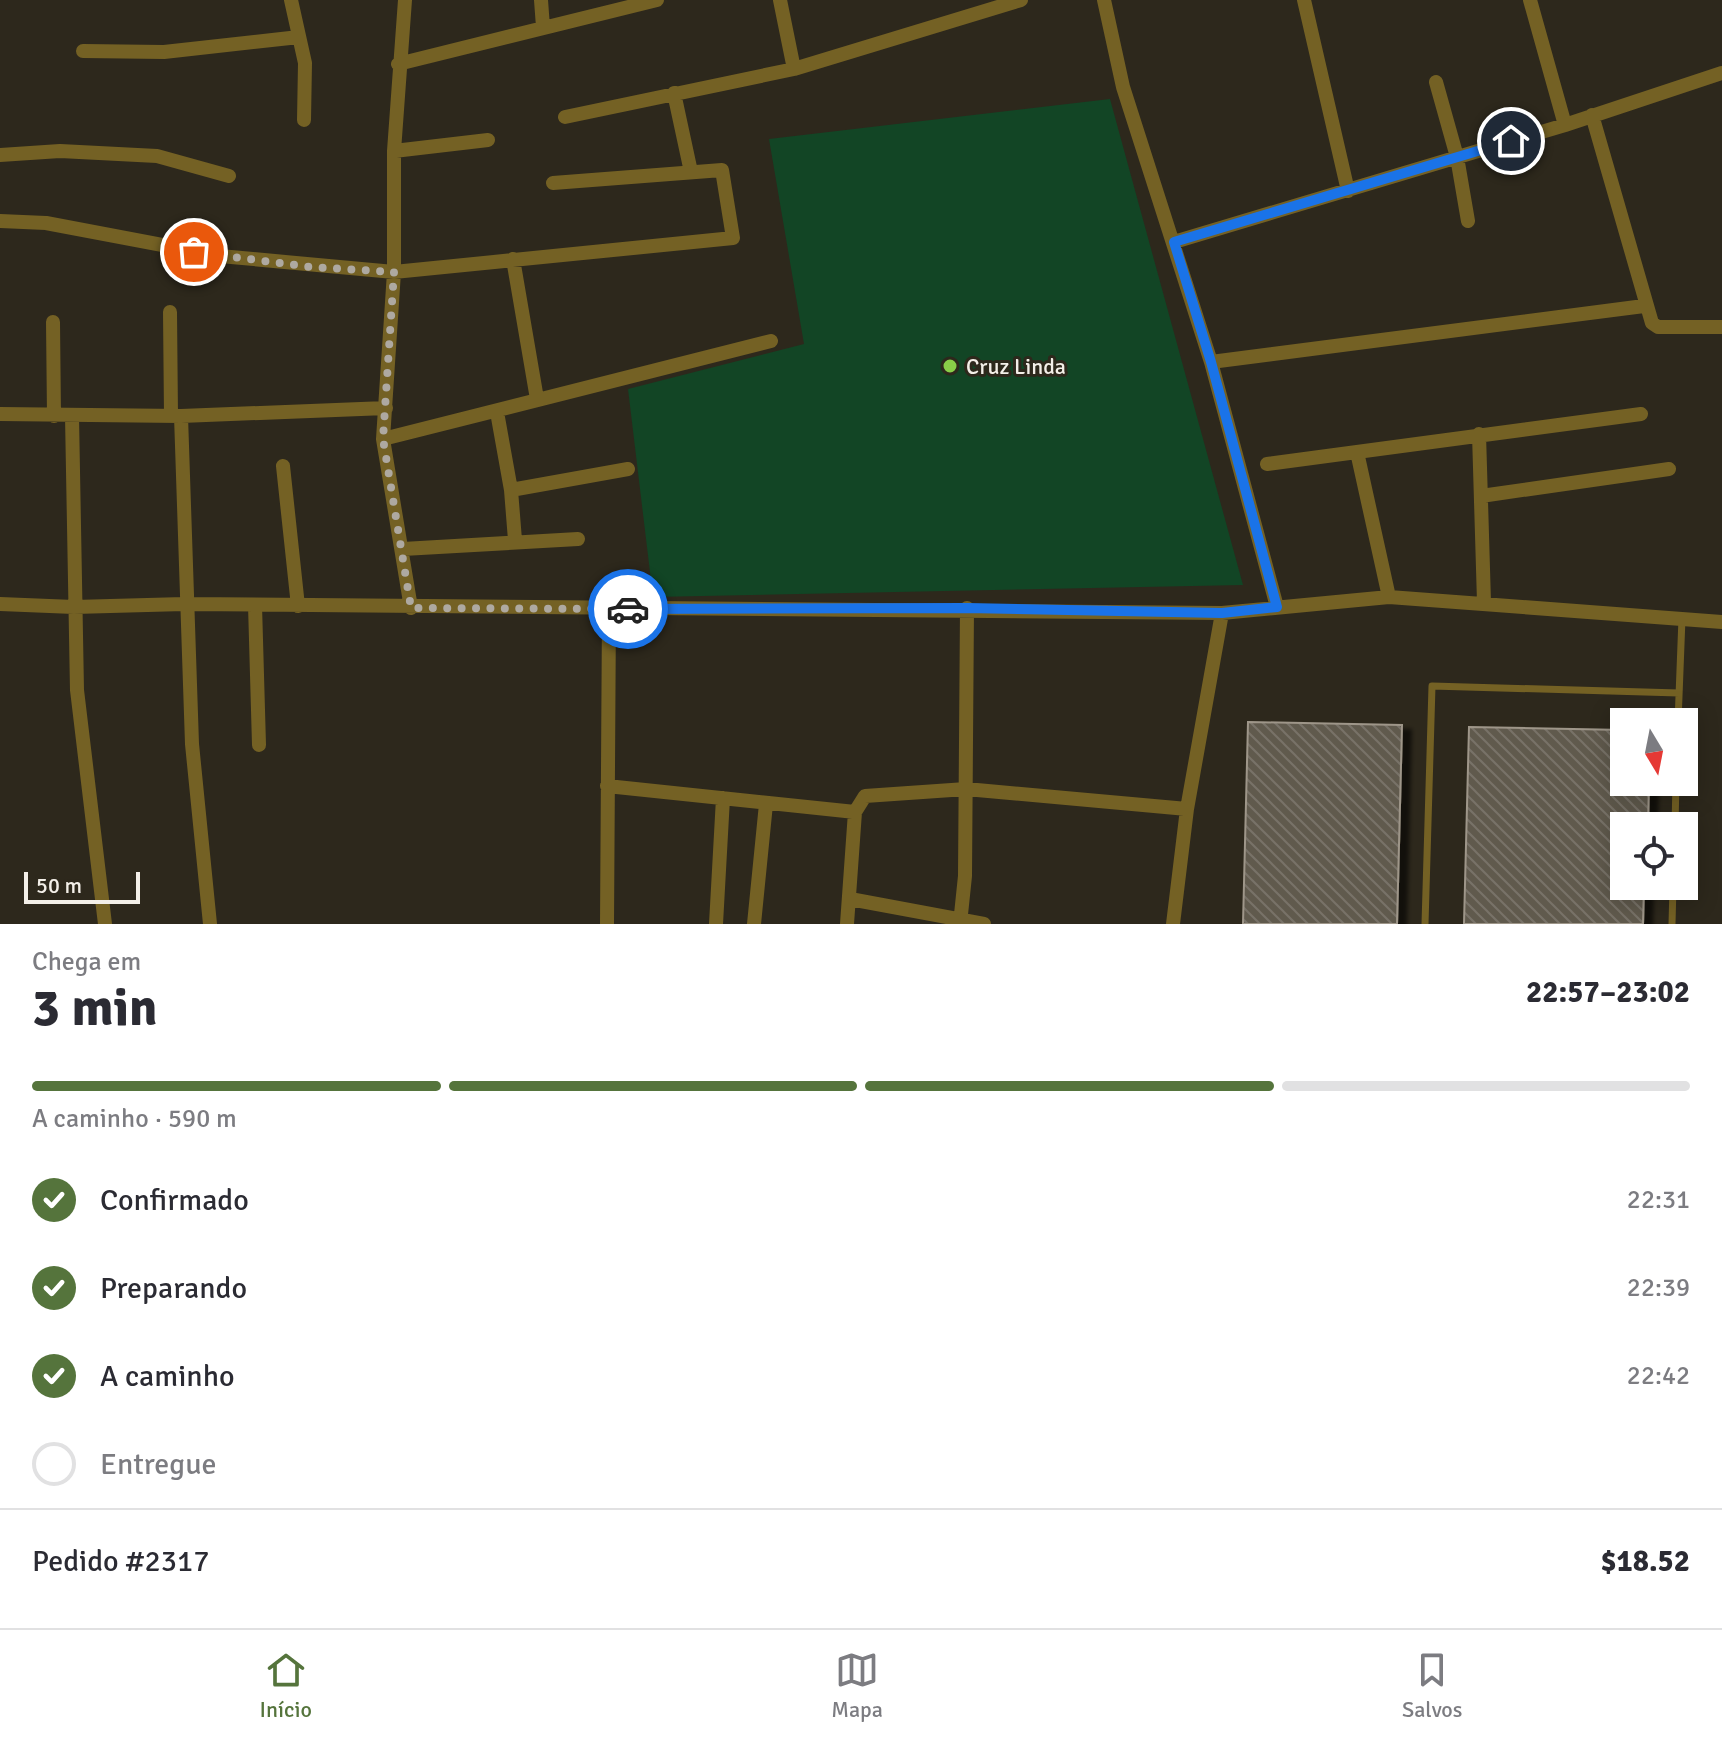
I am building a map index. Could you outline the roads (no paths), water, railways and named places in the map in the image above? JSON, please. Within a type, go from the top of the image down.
[{"type":"street","points":[[291,0],[306,80],[304,120]]},
{"type":"street","points":[[405,0],[398,64],[394,272],[383,439],[411,608]]},
{"type":"street","points":[[541,0],[543,27]]},
{"type":"street","points":[[398,64],[657,0]]},
{"type":"street","points":[[780,0],[794,69]]},
{"type":"street","points":[[565,117],[794,69],[1021,0]]},
{"type":"street","points":[[1104,0],[1123,87],[1211,362],[1277,607]]},
{"type":"street","points":[[1304,0],[1348,191]]},
{"type":"street","points":[[1530,0],[1565,125]]},
{"type":"street","points":[[83,51],[164,52],[299,37]]},
{"type":"street","points":[[1174,242],[1565,125],[1722,73]]},
{"type":"street","points":[[1436,82],[1457,157],[1468,221]]},
{"type":"street","points":[[674,93],[691,172]]},
{"type":"street","points":[[1592,115],[1644,306],[1652,323],[1658,327],[1722,327]]},
{"type":"street","points":[[394,151],[488,140]]},
{"type":"street","points":[[0,155],[60,151],[157,156],[229,176]]},
{"type":"street","points":[[0,221],[46,223],[220,256],[394,272],[732,241],[722,170],[553,183]]},
{"type":"street","points":[[513,259],[537,399]]},
{"type":"street","points":[[1211,362],[1644,306]]},
{"type":"street","points":[[170,312],[192,744],[210,924]]},
{"type":"street","points":[[53,322],[54,416]]},
{"type":"street","points":[[383,439],[771,341]]},
{"type":"street","points":[[0,414],[176,416],[386,408]]},
{"type":"street","points":[[497,412],[511,490],[515,540]]},
{"type":"street","points":[[1267,464],[1641,414]]},
{"type":"street","points":[[72,416],[77,690],[105,924]]},
{"type":"street","points":[[1479,434],[1484,602]]},
{"type":"street","points":[[1357,452],[1389,597]]},
{"type":"street","points":[[283,466],[298,606]]},
{"type":"street","points":[[511,490],[628,469]]},
{"type":"street","points":[[1481,496],[1669,469]]},
{"type":"street","points":[[403,549],[515,540],[578,539]]},
{"type":"street","points":[[0,604],[74,607],[184,604],[411,608],[967,608],[1222,613],[1389,597],[1722,622]]},
{"type":"street","points":[[255,605],[259,745]]},
{"type":"street","points":[[960,922],[965,876],[967,608]]},
{"type":"street","points":[[607,924],[609,609]]},
{"type":"street","points":[[1173,924],[1187,809],[1222,613]]},
{"type":"street","points":[[607,786],[855,812]]},
{"type":"street","points":[[847,924],[855,812],[865,796],[966,789],[1187,809]]},
{"type":"street","points":[[716,924],[723,798]]},
{"type":"street","points":[[754,924],[766,804]]},
{"type":"street","points":[[850,899],[960,922],[984,924]]},
{"type":"lane","points":[[1678,708],[1682,618]]},
{"type":"lane","points":[[1425,924],[1432,686],[1679,693]]},
{"type":"lane","points":[[1672,924],[1673,900]]},
{"type":"place","name":"Cruz Linda","points":[[950,366]]}]
